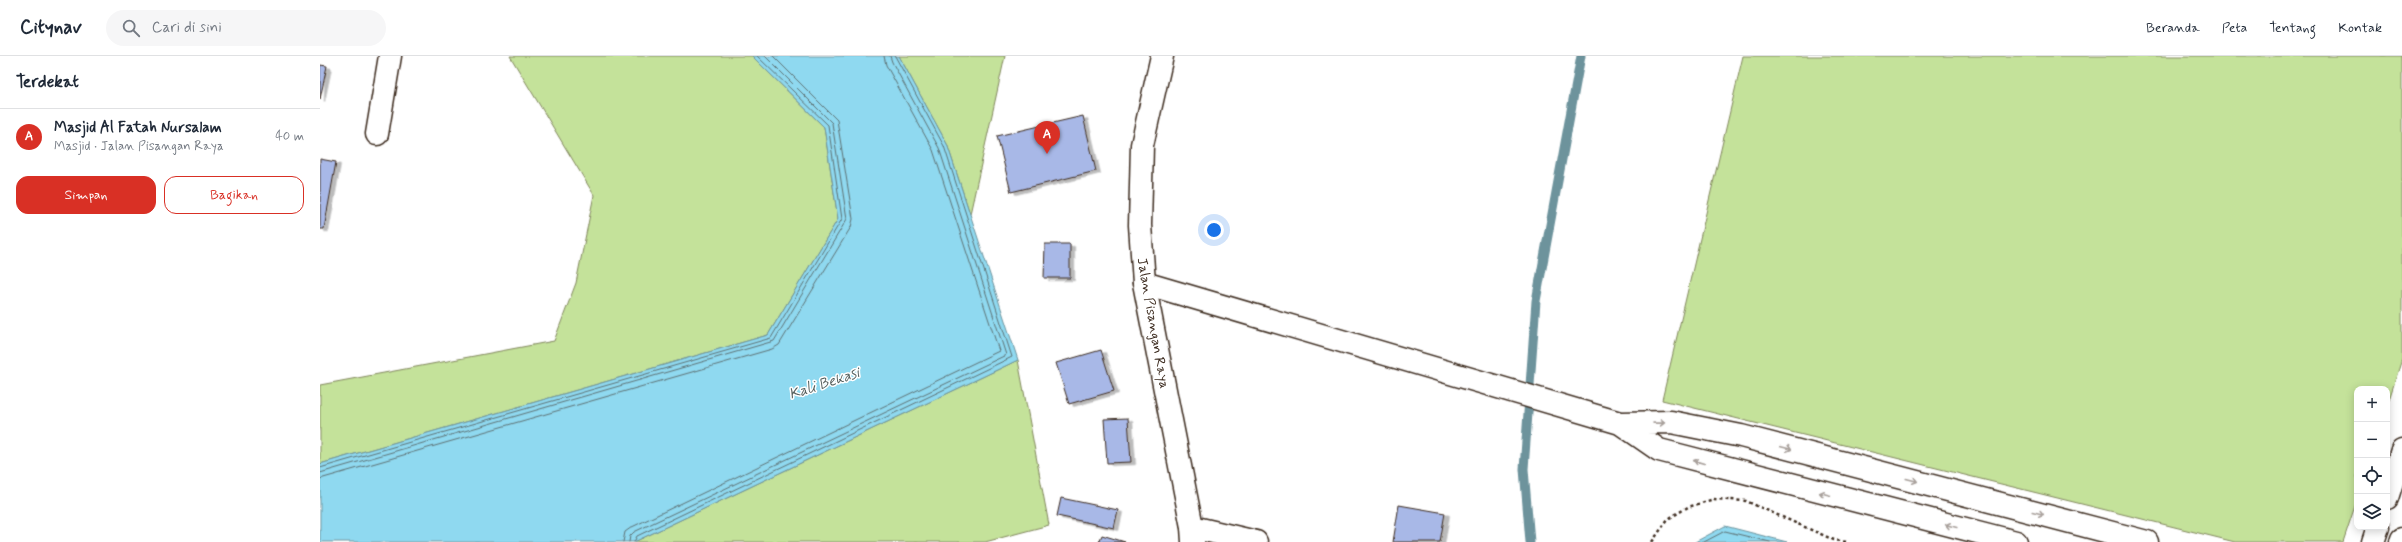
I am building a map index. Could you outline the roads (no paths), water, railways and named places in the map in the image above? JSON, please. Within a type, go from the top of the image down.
[{"type":"street","points":[[377,134],[390,56]]},
{"type":"street","name":"Jalan Pisangan Raya","points":[[1162,56],[1142,145],[1140,218],[1144,283],[1192,534]]},
{"type":"street","points":[[1144,283],[1620,423],[1671,422],[1741,436],[2147,542]]},
{"type":"street","points":[[1620,423],[1659,450],[2016,542]]},
{"type":"street","points":[[2388,494],[2402,450]]},
{"type":"street","points":[[2372,542],[2377,530]]},
{"type":"street","points":[[1192,534],[1256,542]]},
{"type":"street","points":[[2401,542],[2402,538]]},
{"type":"water","name":"Kali Bekasi","points":[[752,56],[899,56],[947,144],[1018,360],[634,542],[320,542],[320,464],[768,335],[838,219],[824,127]]},
{"type":"water","points":[[1725,526],[1787,542],[1695,542]]},
{"type":"waterway","points":[[1530,542],[1524,469],[1536,301],[1581,56]]},
{"type":"place","name":"Masjid Al Fatah Nursalam","points":[[1047,154]]}]
